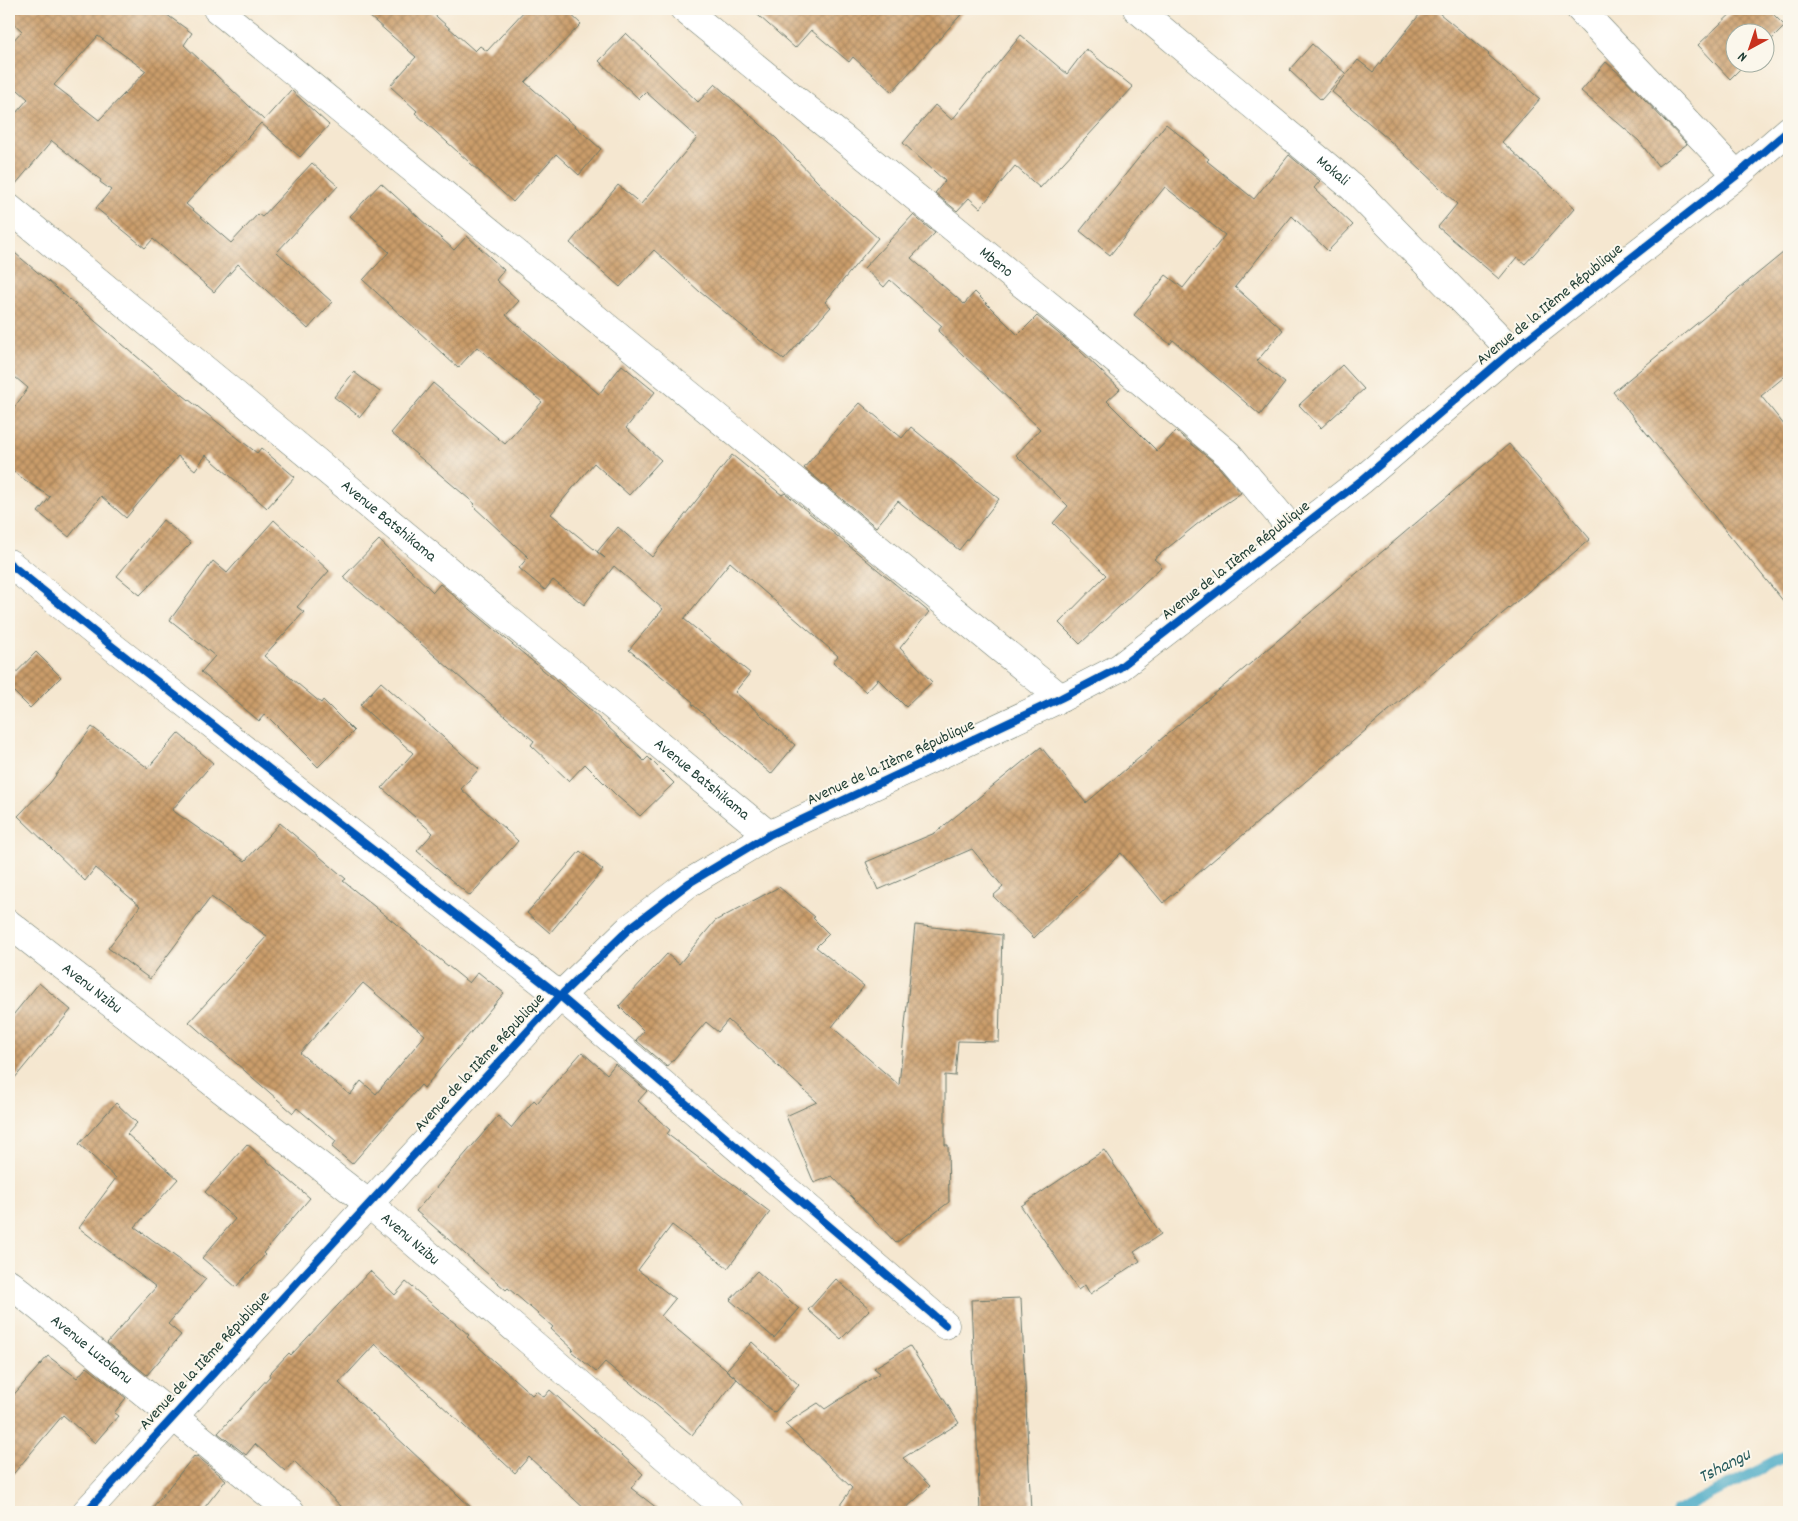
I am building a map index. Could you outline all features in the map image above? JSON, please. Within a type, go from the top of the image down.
[{"type":"street","points":[[217,9],[1061,698]]},
{"type":"street","name":"Mbeno","points":[[684,9],[1228,454],[1295,533]]},
{"type":"street","name":"Mokali","points":[[1138,9],[1352,187],[1512,351]]},
{"type":"street","points":[[1580,9],[1737,175]]},
{"type":"street","name":"Avenue de la IIème République","points":[[86,1512],[560,996],[637,922],[689,883],[769,835],[1061,698],[1119,668],[1362,480],[1512,351],[1737,175],[1789,130]]},
{"type":"street","name":"Avenue Batshikama","points":[[9,208],[769,835]]},
{"type":"street","points":[[9,563],[116,650],[560,996],[945,1325]]},
{"type":"street","name":"Avenu Nzibu","points":[[9,924],[369,1204],[730,1512]]},
{"type":"street","name":"Avenue Luzolanu","points":[[9,1283],[291,1512]]},
{"type":"building","points":[[9,9],[159,9],[192,33],[184,45],[264,120],[291,90],[329,125],[300,157],[261,123],[186,204],[231,243],[258,214],[262,217],[312,163],[338,186],[277,252],[332,302],[308,329],[238,264],[214,292],[153,239],[145,248],[96,208],[111,190],[52,141],[9,192],[9,121],[28,99],[9,82],[9,45],[22,31],[9,19]],"holes":[[[98,36],[146,71],[99,120],[54,85]]]},
{"type":"building","points":[[361,9],[428,9],[475,51],[480,46],[487,51],[526,9],[565,9],[581,24],[525,82],[601,149],[579,175],[556,154],[513,202],[415,113],[417,111],[390,86],[416,57]]},
{"type":"building","points":[[751,9],[966,9],[892,92],[853,57],[849,62],[811,30],[795,48]]},
{"type":"building","points":[[1424,9],[1434,9],[1540,99],[1502,142],[1575,208],[1525,264],[1517,257],[1499,279],[1438,227],[1457,204],[1388,139],[1332,92],[1358,60],[1373,72]]},
{"type":"building","points":[[1736,9],[1768,9],[1785,26],[1776,35],[1776,22],[1726,22],[1726,72],[1737,72],[1730,79],[1698,45]]},
{"type":"building","points":[[626,33],[698,102],[715,84],[777,139],[835,200],[878,238],[825,302],[831,307],[784,360],[700,292],[654,250],[620,287],[570,243],[618,185],[641,204],[697,138],[646,92],[639,99],[599,61]]},
{"type":"building","points":[[1021,35],[1067,74],[1086,49],[1133,87],[1040,188],[1015,166],[980,208],[969,198],[957,211],[935,193],[945,181],[903,143],[935,105],[952,120]]},
{"type":"building","points":[[1312,44],[1345,73],[1321,100],[1289,70]]},
{"type":"building","points":[[1606,62],[1623,77],[1687,144],[1658,166],[1639,141],[1581,91]]},
{"type":"building","points":[[1166,124],[1209,159],[1207,161],[1254,199],[1289,155],[1320,181],[1314,188],[1353,225],[1328,251],[1292,216],[1235,287],[1283,330],[1257,361],[1285,383],[1260,415],[1173,340],[1170,344],[1134,315],[1166,275],[1183,288],[1225,235],[1165,187],[1110,255],[1080,231]]},
{"type":"building","points":[[381,183],[454,250],[467,236],[504,270],[496,280],[519,301],[506,315],[599,394],[622,365],[655,392],[626,428],[661,460],[629,495],[594,463],[551,514],[597,552],[618,527],[652,557],[732,455],[782,495],[785,493],[929,612],[900,648],[932,682],[906,707],[878,679],[866,692],[833,662],[838,656],[730,562],[684,619],[750,673],[735,692],[795,745],[771,774],[692,704],[693,702],[629,650],[663,609],[614,566],[584,605],[553,580],[545,590],[519,568],[528,557],[473,506],[475,504],[391,433],[433,383],[505,444],[542,402],[477,347],[458,368],[363,280],[389,252],[350,216]]},
{"type":"building","points":[[913,215],[935,233],[911,258],[964,304],[975,292],[1018,335],[1037,316],[1079,350],[1120,389],[1107,401],[1157,451],[1176,431],[1217,465],[1241,493],[1206,517],[1154,559],[1162,566],[1080,644],[1059,623],[1106,575],[1053,523],[1068,506],[1016,455],[1040,429],[938,331],[942,326],[890,280],[884,287],[864,268]]},
{"type":"building","points":[[9,248],[175,389],[257,453],[261,448],[295,477],[267,508],[206,455],[195,470],[178,456],[126,518],[101,496],[69,537],[38,512],[50,497],[9,469],[9,415],[28,388],[9,372]]},
{"type":"building","points":[[1789,248],[1789,373],[1761,396],[1789,431],[1789,608],[1613,392]]},
{"type":"building","points":[[1342,365],[1364,389],[1321,428],[1299,405]]},
{"type":"building","points":[[354,372],[380,392],[360,417],[334,397]]},
{"type":"building","points":[[860,403],[902,438],[911,427],[999,499],[959,550],[898,501],[876,527],[804,468]]},
{"type":"building","points":[[1509,444],[1590,539],[1163,903],[1121,853],[1034,938],[993,896],[1003,887],[972,849],[878,890],[866,862],[935,833],[1041,747],[1086,803]]},
{"type":"building","points":[[163,520],[191,543],[140,595],[117,576]]},
{"type":"building","points":[[274,520],[329,571],[297,607],[304,612],[264,656],[321,703],[323,700],[354,731],[318,767],[265,714],[259,721],[201,672],[215,656],[170,620],[213,561],[227,573]]},
{"type":"building","points":[[379,540],[433,592],[440,584],[585,705],[644,761],[648,757],[674,783],[640,816],[585,764],[569,781],[531,745],[534,741],[343,577]]},
{"type":"building","points":[[36,652],[61,677],[30,708],[9,687],[9,680]]},
{"type":"building","points":[[381,682],[479,769],[461,789],[518,841],[470,896],[417,851],[433,833],[382,788],[413,753],[360,705]]},
{"type":"building","points":[[92,727],[148,768],[178,733],[213,763],[172,810],[245,861],[280,823],[346,879],[343,881],[469,983],[478,972],[504,993],[424,1088],[421,1085],[352,1164],[332,1147],[336,1141],[297,1108],[293,1113],[189,1022],[267,936],[211,897],[150,979],[108,948],[140,906],[95,868],[85,881],[18,816],[50,783]],"holes":[[[363,983],[425,1035],[376,1094],[361,1081],[350,1095],[300,1053]]]},
{"type":"building","points":[[580,851],[603,870],[550,933],[527,913]]},
{"type":"building","points":[[779,887],[815,917],[813,918],[829,934],[816,947],[864,986],[832,1027],[899,1085],[915,925],[1002,935],[999,1042],[958,1041],[955,1076],[945,1075],[945,1145],[948,1145],[949,1202],[896,1243],[832,1176],[814,1183],[786,1116],[817,1102],[728,1020],[718,1032],[706,1022],[667,1067],[636,1040],[644,1031],[619,1006],[667,954],[679,964],[715,921]]},
{"type":"building","points":[[39,983],[71,1010],[9,1085],[9,1020]]},
{"type":"building","points":[[582,1052],[607,1074],[615,1064],[647,1091],[638,1101],[670,1130],[667,1134],[770,1212],[728,1268],[672,1225],[638,1270],[675,1299],[661,1316],[726,1370],[752,1342],[799,1385],[774,1413],[737,1379],[692,1435],[605,1362],[596,1372],[571,1351],[573,1349],[551,1329],[553,1327],[508,1288],[506,1290],[416,1211],[498,1116],[511,1128],[534,1100],[537,1103]]},
{"type":"building","points":[[116,1103],[137,1123],[127,1134],[178,1179],[135,1227],[206,1279],[168,1324],[181,1335],[147,1375],[107,1343],[156,1287],[79,1228],[116,1178],[79,1144]]},
{"type":"building","points":[[247,1144],[310,1198],[263,1253],[265,1255],[236,1287],[202,1258],[235,1219],[205,1192]]},
{"type":"building","points":[[1104,1150],[1161,1234],[1134,1252],[1140,1261],[1090,1294],[1085,1285],[1078,1290],[1021,1206]]},
{"type":"building","points":[[370,1271],[395,1295],[406,1282],[469,1335],[467,1337],[532,1395],[536,1391],[544,1397],[550,1390],[643,1474],[631,1488],[662,1512],[588,1512],[529,1457],[515,1473],[375,1344],[339,1383],[476,1512],[347,1512],[294,1461],[285,1471],[255,1444],[246,1455],[218,1433],[270,1376],[269,1374],[289,1353],[291,1355]]},
{"type":"building","points":[[757,1271],[799,1309],[774,1338],[730,1300]]},
{"type":"building","points":[[836,1279],[870,1309],[841,1339],[808,1310]]},
{"type":"building","points":[[1021,1298],[1031,1512],[980,1512],[971,1300]]},
{"type":"building","points":[[910,1346],[959,1423],[903,1458],[930,1486],[902,1512],[835,1512],[852,1488],[785,1424],[818,1403],[825,1409],[880,1373],[874,1368]]},
{"type":"building","points":[[48,1356],[77,1378],[87,1367],[126,1398],[114,1413],[118,1416],[95,1443],[63,1415],[9,1479],[9,1400]]},
{"type":"building","points":[[194,1456],[197,1456],[226,1480],[201,1512],[149,1512]]},
{"type":"waterway","name":"Tshangu","points":[[1676,1512],[1789,1454]]},
{"type":"cycle path","points":[[86,1512],[560,996],[630,928],[689,883],[769,835],[1061,698],[1119,668],[1362,480],[1512,351],[1737,175],[1789,130]]},
{"type":"cycle path","points":[[9,563],[108,643],[560,996],[945,1325]]}]
